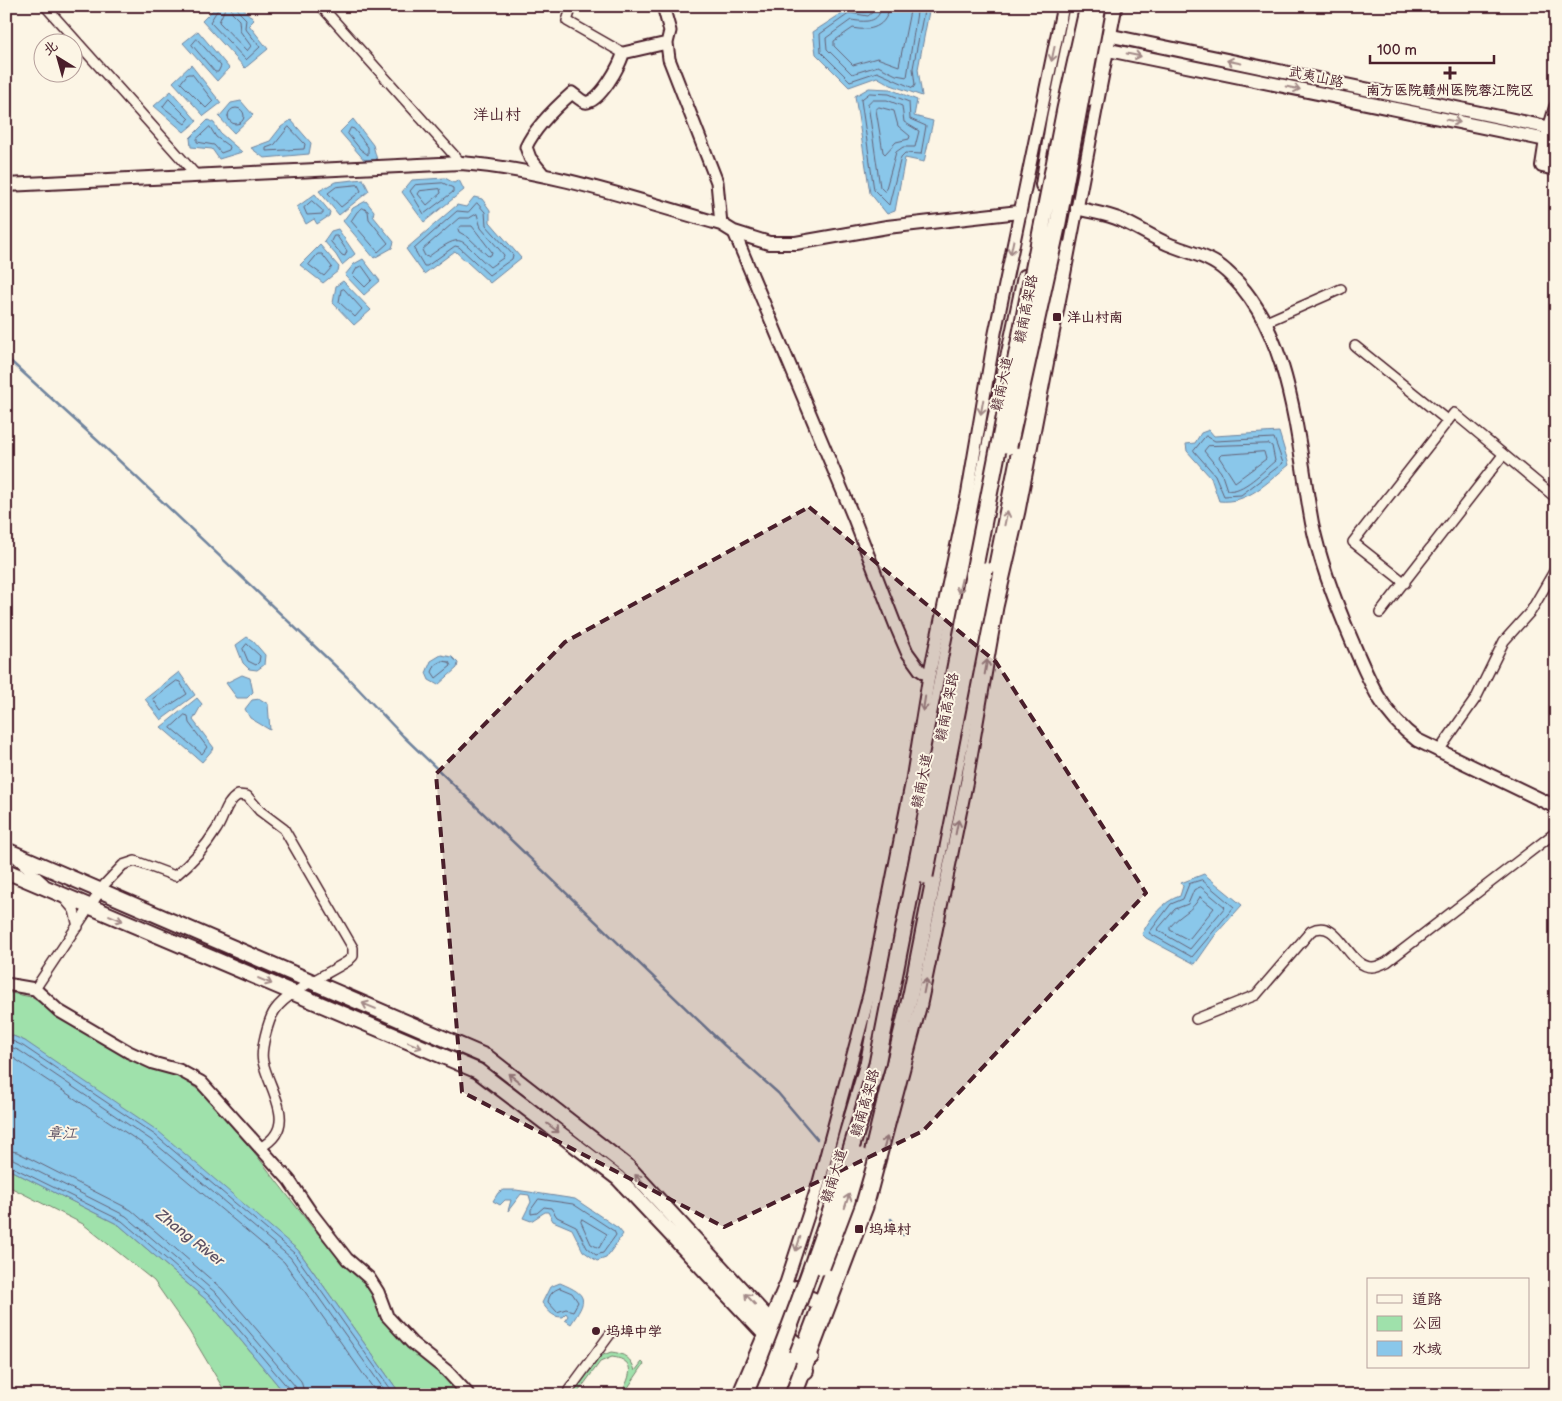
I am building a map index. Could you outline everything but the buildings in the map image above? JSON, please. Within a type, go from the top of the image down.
[{"type":"highway","name":"赣南高架路","points":[[756,1392],[796,1313],[839,1187],[877,1064],[1065,109],[1088,6]]},
{"type":"highway","name":"赣南高架路","points":[[775,1395],[847,1201],[887,1064],[1004,469],[1058,223],[1098,6]]},
{"type":"main road","name":"赣南大道","points":[[756,1392],[773,1332],[795,1292],[829,1195],[868,1062],[953,620],[1041,198],[1054,118],[1077,6]]},
{"type":"main road","points":[[786,1395],[807,1352],[861,1196],[910,998],[1002,537],[1072,206],[1083,123],[1105,42],[1108,6]]},
{"type":"main road","name":"武夷山路","points":[[1071,35],[1553,128]]},
{"type":"main road","name":"武夷山路","points":[[1105,42],[1551,141]]},
{"type":"main road","points":[[1556,107],[1551,141],[1542,166],[1551,168],[1556,153]]},
{"type":"main road","points":[[1054,118],[1083,123]]},
{"type":"main road","points":[[6,185],[461,163],[492,165],[543,174],[722,224],[734,232],[769,243],[796,243],[887,227],[1019,212]]},
{"type":"main road","points":[[1041,198],[1119,219],[1166,244],[1207,259],[1225,269],[1254,302],[1266,322],[1274,344],[1298,430],[1313,525],[1329,581],[1347,630],[1381,704],[1400,728],[1438,752],[1556,807]]},
{"type":"main road","points":[[972,532],[1002,537]]},
{"type":"main road","points":[[953,620],[985,624]]},
{"type":"main road","points":[[8,850],[487,1057],[628,1167],[773,1332],[801,1367]]},
{"type":"main road","points":[[6,871],[478,1071],[618,1178],[773,1332],[807,1352]]},
{"type":"main road","points":[[795,1292],[823,1304]]},
{"type":"main road","points":[[756,1392],[768,1395]]},
{"type":"street","points":[[45,6],[196,175]]},
{"type":"street","points":[[321,6],[461,163]]},
{"type":"street","points":[[572,6],[567,21],[623,53],[667,43]]},
{"type":"street","points":[[664,6],[670,30],[667,43],[669,59],[717,182],[722,224]]},
{"type":"street","points":[[738,1395],[773,1332],[819,1182],[870,991],[912,780],[929,676],[967,496],[995,333],[1063,6]]},
{"type":"street","points":[[807,1352],[867,1207],[891,1125],[921,1004],[967,780],[997,607],[1019,511],[1072,206],[1105,42],[1116,6]]},
{"type":"street","points":[[543,174],[527,152],[526,147],[529,139],[572,93],[585,102],[591,101],[603,90],[622,62],[623,53]]},
{"type":"street","points":[[734,232],[853,516],[907,652],[920,670],[929,676]]},
{"type":"street","points":[[1266,322],[1341,289]]},
{"type":"street","points":[[1355,346],[1448,421]]},
{"type":"street","points":[[1405,582],[1353,542],[1454,413],[1556,498]]},
{"type":"street","points":[[1380,613],[1503,455]]},
{"type":"street","points":[[1438,752],[1476,698],[1504,641],[1531,611],[1556,568]]},
{"type":"street","points":[[36,989],[101,891],[123,865],[135,861],[175,876],[201,852],[217,830],[229,801],[238,795],[247,796],[260,811],[284,829],[353,948],[353,956],[348,961],[294,993],[275,1009],[270,1019],[262,1051],[263,1062],[281,1116],[277,1133],[270,1142],[261,1147]]},
{"type":"street","points":[[1196,1018],[1256,995],[1311,931],[1316,928],[1325,929],[1337,936],[1361,964],[1372,968],[1387,962],[1556,832]]},
{"type":"street","points":[[8,850],[74,910],[78,927]]},
{"type":"street","points":[[6,984],[36,989],[42,998],[59,1011],[129,1052],[179,1070],[201,1082],[289,1180],[312,1214],[347,1259],[370,1278],[378,1292],[387,1316],[412,1343],[447,1371],[469,1395]]},
{"type":"street","points":[[568,1395],[569,1390],[611,1333]]},
{"type":"street","points":[[796,1395],[801,1367]]},
{"type":"highlighted area","points":[[809,507],[996,662],[1146,893],[923,1131],[724,1227],[462,1092],[436,774],[565,642]]},
{"type":"green space","points":[[6,992],[31,997],[127,1059],[175,1073],[201,1092],[254,1152],[312,1227],[349,1268],[364,1279],[374,1296],[382,1319],[402,1342],[441,1371],[463,1395],[401,1395],[298,1250],[25,1041],[6,1033]]},
{"type":"green space","points":[[6,1168],[119,1225],[210,1303],[286,1395],[227,1395],[189,1331],[154,1281],[83,1224],[6,1185]]},
{"type":"green space","points":[[611,1352],[627,1357],[635,1371],[642,1362],[644,1364],[623,1395],[620,1395],[629,1377],[629,1366],[626,1362],[612,1357],[600,1362],[576,1395],[569,1395],[598,1357]]},
{"type":"water","points":[[217,6],[241,6],[254,20],[249,25],[268,49],[245,68],[202,21]]},
{"type":"water","points":[[873,6],[930,6],[918,69],[922,96],[891,85],[877,77],[849,87],[816,54],[813,32],[850,8],[865,12]]},
{"type":"water","points":[[198,31],[229,68],[217,81],[183,43]]},
{"type":"water","points":[[191,65],[221,103],[204,116],[173,82]]},
{"type":"water","points":[[869,88],[890,89],[917,100],[914,116],[933,121],[924,162],[905,158],[895,211],[887,214],[870,193],[855,96]]},
{"type":"water","points":[[171,91],[197,121],[184,132],[154,106]]},
{"type":"water","points":[[241,101],[253,115],[234,133],[219,117],[231,103]]},
{"type":"water","points":[[353,119],[373,145],[377,160],[366,162],[340,132]]},
{"type":"water","points":[[208,120],[214,123],[220,133],[242,152],[219,159],[212,149],[191,147],[190,138]]},
{"type":"water","points":[[291,120],[311,143],[309,154],[264,158],[251,148],[270,141],[281,127]]},
{"type":"water","points":[[445,178],[454,183],[459,180],[464,190],[424,222],[402,192],[412,180]]},
{"type":"water","points":[[363,179],[369,191],[339,215],[319,191],[335,182]]},
{"type":"water","points":[[315,194],[330,212],[329,216],[317,224],[314,219],[306,224],[297,207]]},
{"type":"water","points":[[474,197],[482,199],[490,210],[490,222],[521,258],[490,283],[455,251],[424,274],[406,249],[457,205],[466,207]]},
{"type":"water","points":[[366,201],[374,211],[373,216],[394,242],[392,248],[374,258],[343,221],[353,208]]},
{"type":"water","points":[[338,229],[355,254],[342,265],[324,241],[331,231]]},
{"type":"water","points":[[320,245],[339,267],[338,271],[323,283],[300,265]]},
{"type":"water","points":[[363,259],[380,281],[364,295],[345,275],[354,264]]},
{"type":"water","points":[[343,281],[371,310],[354,325],[333,303],[336,286]]},
{"type":"water","points":[[1209,430],[1214,436],[1279,432],[1289,465],[1257,491],[1239,499],[1219,501],[1211,478],[1187,451],[1186,444],[1195,443],[1201,433]]},
{"type":"water","points":[[247,637],[265,655],[264,665],[257,670],[249,669],[243,663],[236,645]]},
{"type":"water","points":[[441,655],[452,657],[458,663],[457,668],[438,685],[429,680],[426,673],[431,661]]},
{"type":"water","points":[[179,672],[195,695],[161,720],[145,699]]},
{"type":"water","points":[[242,675],[250,678],[253,692],[247,698],[237,698],[226,683]]},
{"type":"water","points":[[197,698],[202,704],[193,720],[214,748],[202,762],[161,727]]},
{"type":"water","points":[[260,699],[268,704],[270,730],[250,718],[245,709],[252,700]]},
{"type":"water","points":[[1204,874],[1242,905],[1216,934],[1195,964],[1146,938],[1142,934],[1149,922],[1163,906],[1180,896],[1183,886],[1181,883]]},
{"type":"water","name":"章江","points":[[6,1033],[25,1041],[158,1131],[298,1250],[401,1395],[286,1395],[210,1303],[119,1225],[6,1168]]},
{"type":"water","points":[[503,1190],[516,1190],[575,1199],[618,1228],[623,1234],[606,1258],[597,1261],[583,1251],[572,1229],[553,1221],[548,1212],[531,1221],[523,1218],[531,1202],[529,1195],[521,1194],[508,1211],[511,1200],[505,1200],[500,1205],[493,1201],[498,1193]]},
{"type":"water","points":[[560,1283],[576,1291],[582,1299],[580,1309],[571,1324],[565,1320],[568,1316],[566,1313],[562,1317],[555,1316],[542,1303],[550,1287]]},
{"type":"waterway","points":[[6,357],[110,452],[347,677],[403,736],[724,1045],[778,1093],[817,1139]]},
{"type":"waterway","points":[[891,1219],[903,1235]]},
{"type":"place","name":"南方医院赣州医院蓉江院区","points":[[1450,73]]},
{"type":"place","name":"洋山村南","points":[[1057,317]]},
{"type":"place","name":"坞埠村","points":[[859,1229]]},
{"type":"place","name":"坞埠中学","points":[[596,1331]]},
{"type":"district","name":"洋山村","points":[[497,115]]},
{"type":"water label","name":"Zhang River","points":[[190,1238]]}]
